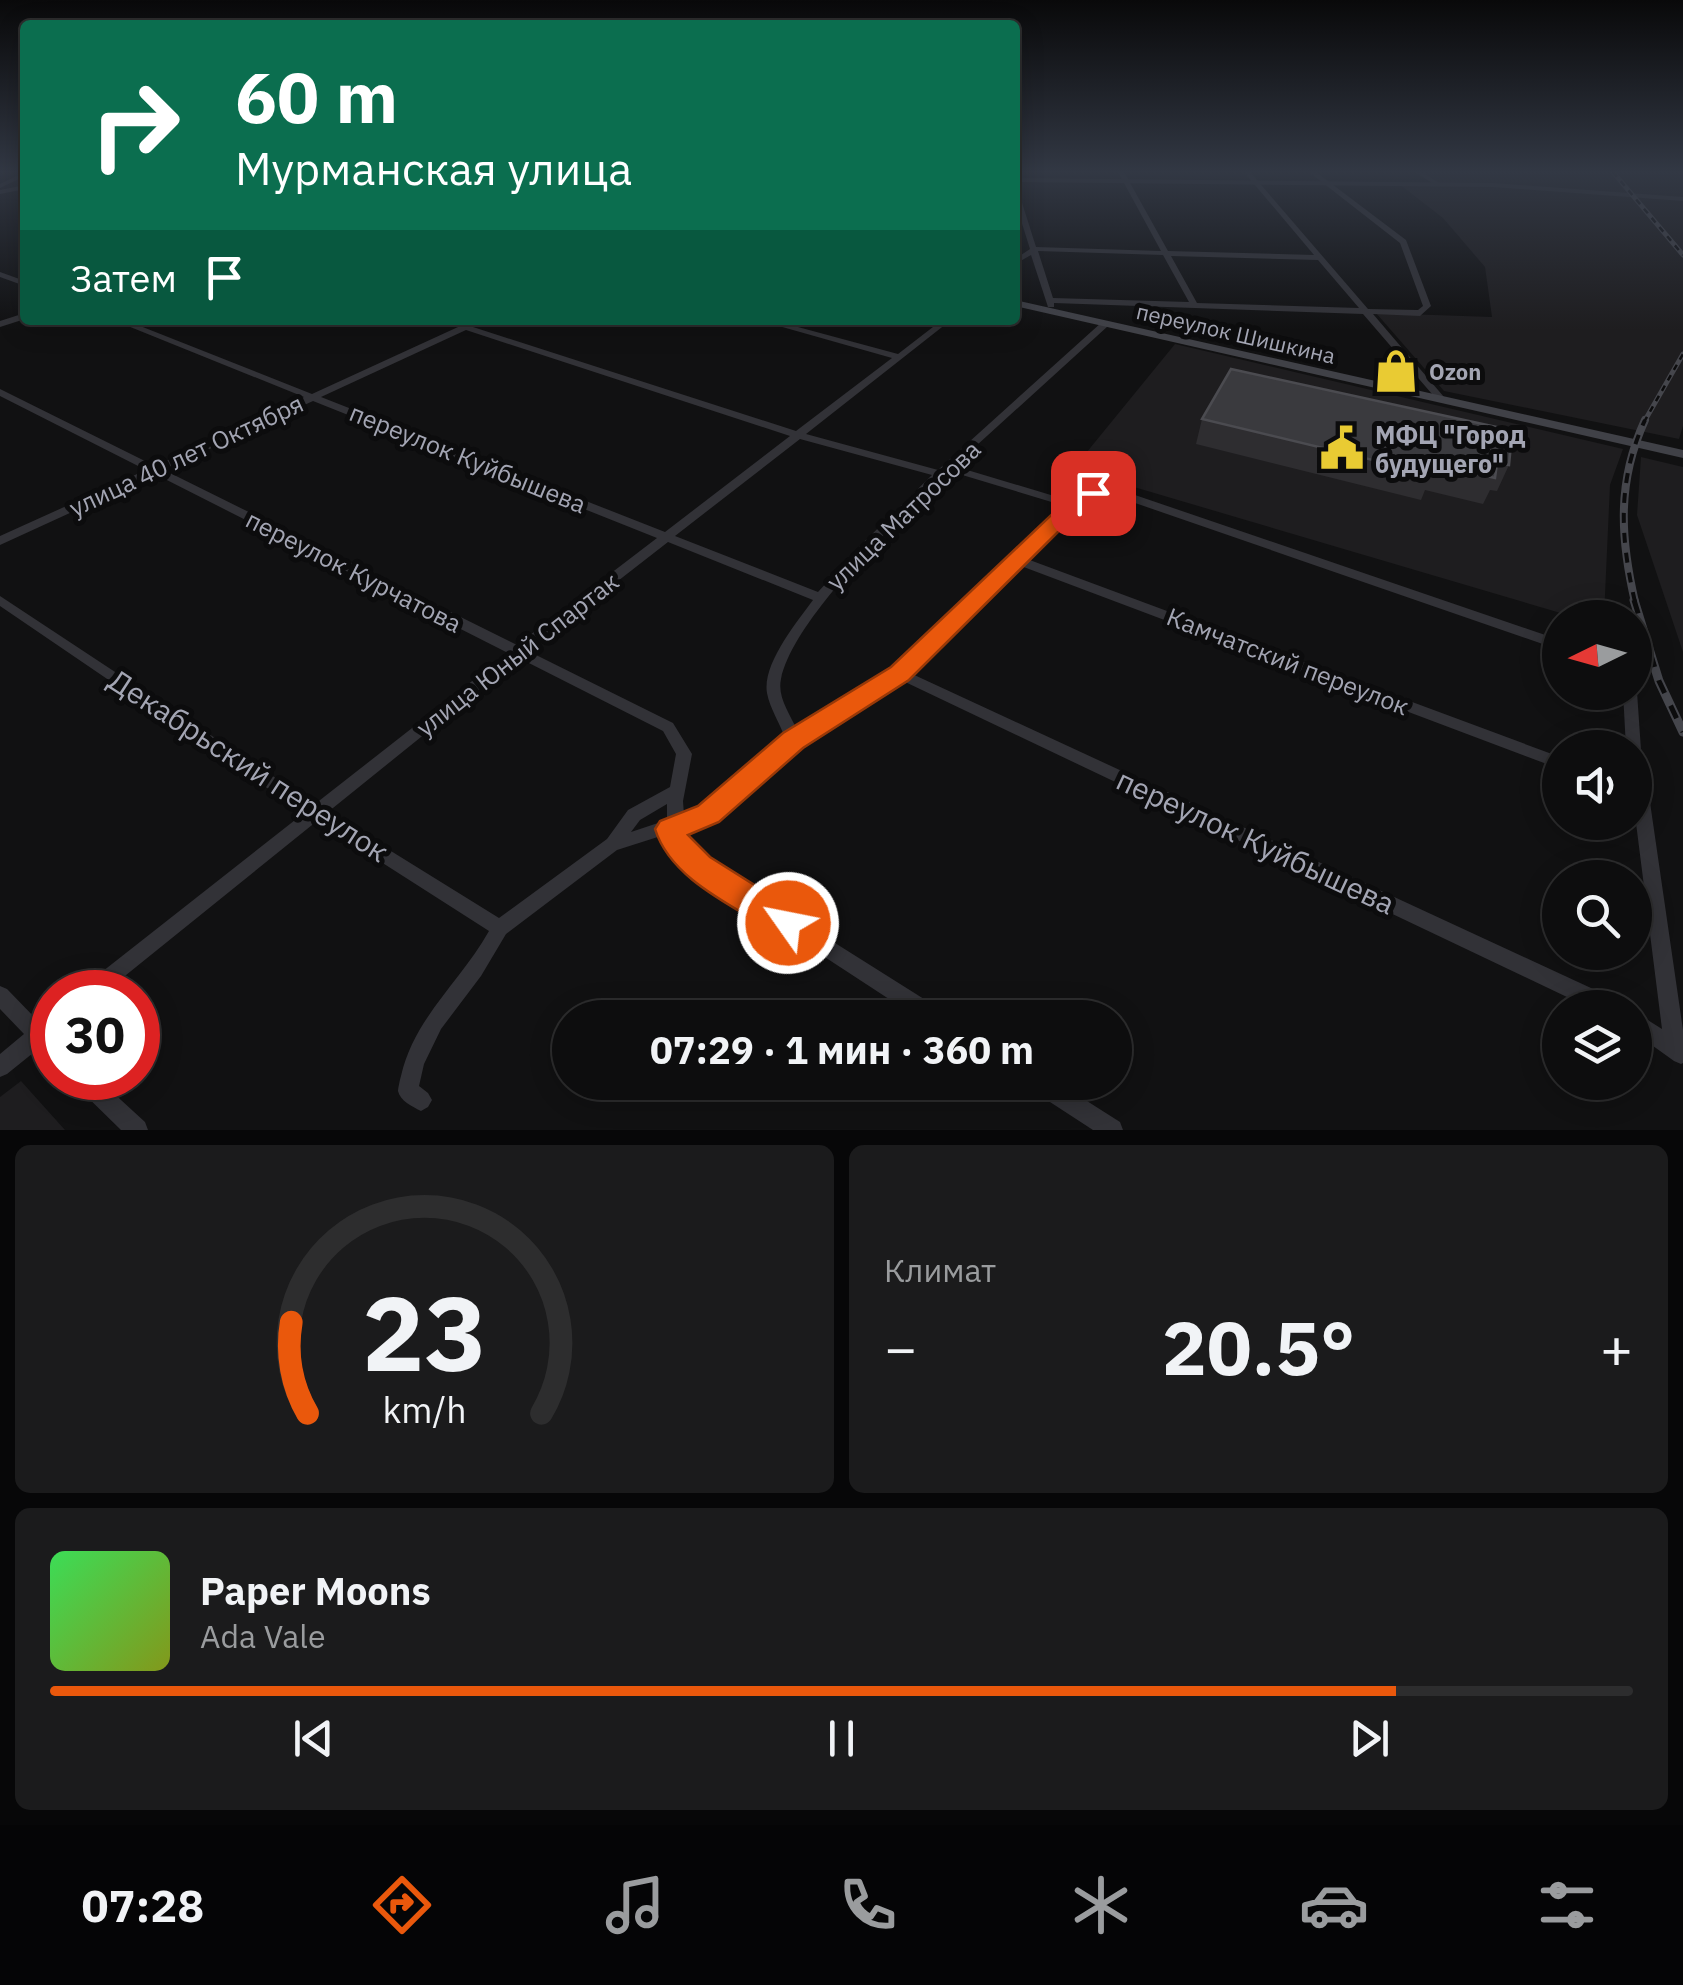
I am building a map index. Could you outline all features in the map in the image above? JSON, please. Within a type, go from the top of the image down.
[{"type":"main road","name":"переулок Шишкина","points":[[1020,303],[1051,306],[1105,324],[1683,454]]},
{"type":"street","points":[[1026,225],[1051,306]]},
{"type":"street","points":[[1150,225],[1194,304]]},
{"type":"street","points":[[1293,225],[1441,399]]},
{"type":"street","name":"переулок Шишкина","points":[[1051,306],[1194,304],[1420,313],[1427,306],[1403,242],[1380,225]]},
{"type":"street","points":[[1020,259],[1034,249],[1322,258]]},
{"type":"street","name":"улица Матросова","points":[[793,740],[774,698],[772,682],[781,652],[818,598],[1105,324]]},
{"type":"street","name":"переулок Куйбышева","points":[[130,325],[818,598]]},
{"type":"street","points":[[460,325],[797,435],[1073,505]]},
{"type":"street","name":"улица 40 лет Октября","points":[[0,541],[470,325]]},
{"type":"street","points":[[780,325],[900,358]]},
{"type":"street","name":"улица Юный Спартак","points":[[118,970],[516,654],[941,325]]},
{"type":"street","name":"переулок Курчатова","points":[[0,392],[668,728],[684,754],[674,828]]},
{"type":"street","points":[[614,844],[709,814],[793,740],[900,674],[1073,505],[1100,492],[1132,497],[1542,639]]},
{"type":"street","name":"Камчатский переулок","points":[[1017,560],[1542,756]]},
{"type":"street","name":"Декабрьский переулок","points":[[0,600],[315,812],[500,928]]},
{"type":"street","name":"переулок Куйбышева","points":[[900,674],[1574,990]]},
{"type":"street","points":[[421,1100],[408,1090],[421,1037],[490,948],[500,928],[614,844],[634,815],[676,791]]},
{"type":"street","points":[[674,828],[676,845],[699,866],[908,1000]]},
{"type":"street","points":[[1645,840],[1662,928],[1674,1033],[1683,1047]]},
{"type":"street","points":[[0,995],[30,1021]]},
{"type":"street","points":[[1652,1033],[1683,1056]]},
{"type":"street","points":[[0,1066],[30,1047]]},
{"type":"street","points":[[105,1100],[137,1130]]},
{"type":"street","points":[[1065,1100],[1112,1130]]},
{"type":"shaded area","points":[[1449,225],[1683,225],[1683,426],[1679,439],[1444,391],[1376,313],[1492,317],[1485,267]]},
{"type":"shaded area","points":[[1175,344],[1623,449],[1610,485],[1605,600],[1542,600],[1542,608],[1073,469]]},
{"type":"shaded area","points":[[1641,457],[1683,467],[1683,652],[1637,515]]},
{"type":"shaded area","points":[[21,1081],[30,1091],[30,1100],[38,1100],[65,1130],[0,1130],[0,1097]]},
{"type":"building","points":[[1231,369],[1501,428],[1499,442],[1511,444],[1509,465],[1497,463],[1495,478],[1433,464],[1431,474],[1202,419]]},
{"type":"railway","points":[[1657,225],[1683,255]]},
{"type":"railway","points":[[1645,421],[1683,354]]},
{"type":"railway","points":[[1635,600],[1626,555],[1624,510],[1630,465],[1645,421]]},
{"type":"railway","points":[[1652,658],[1683,732]]},
{"type":"place","name":"Ozon","points":[[1396,371]]},
{"type":"place","name":"МФЦ \"Город будущего\"","points":[[1342,448]]},
{"type":"route","points":[[788,923],[699,866],[676,845],[671,829],[709,814],[793,740],[900,674],[1073,505],[1093,493]]}]
